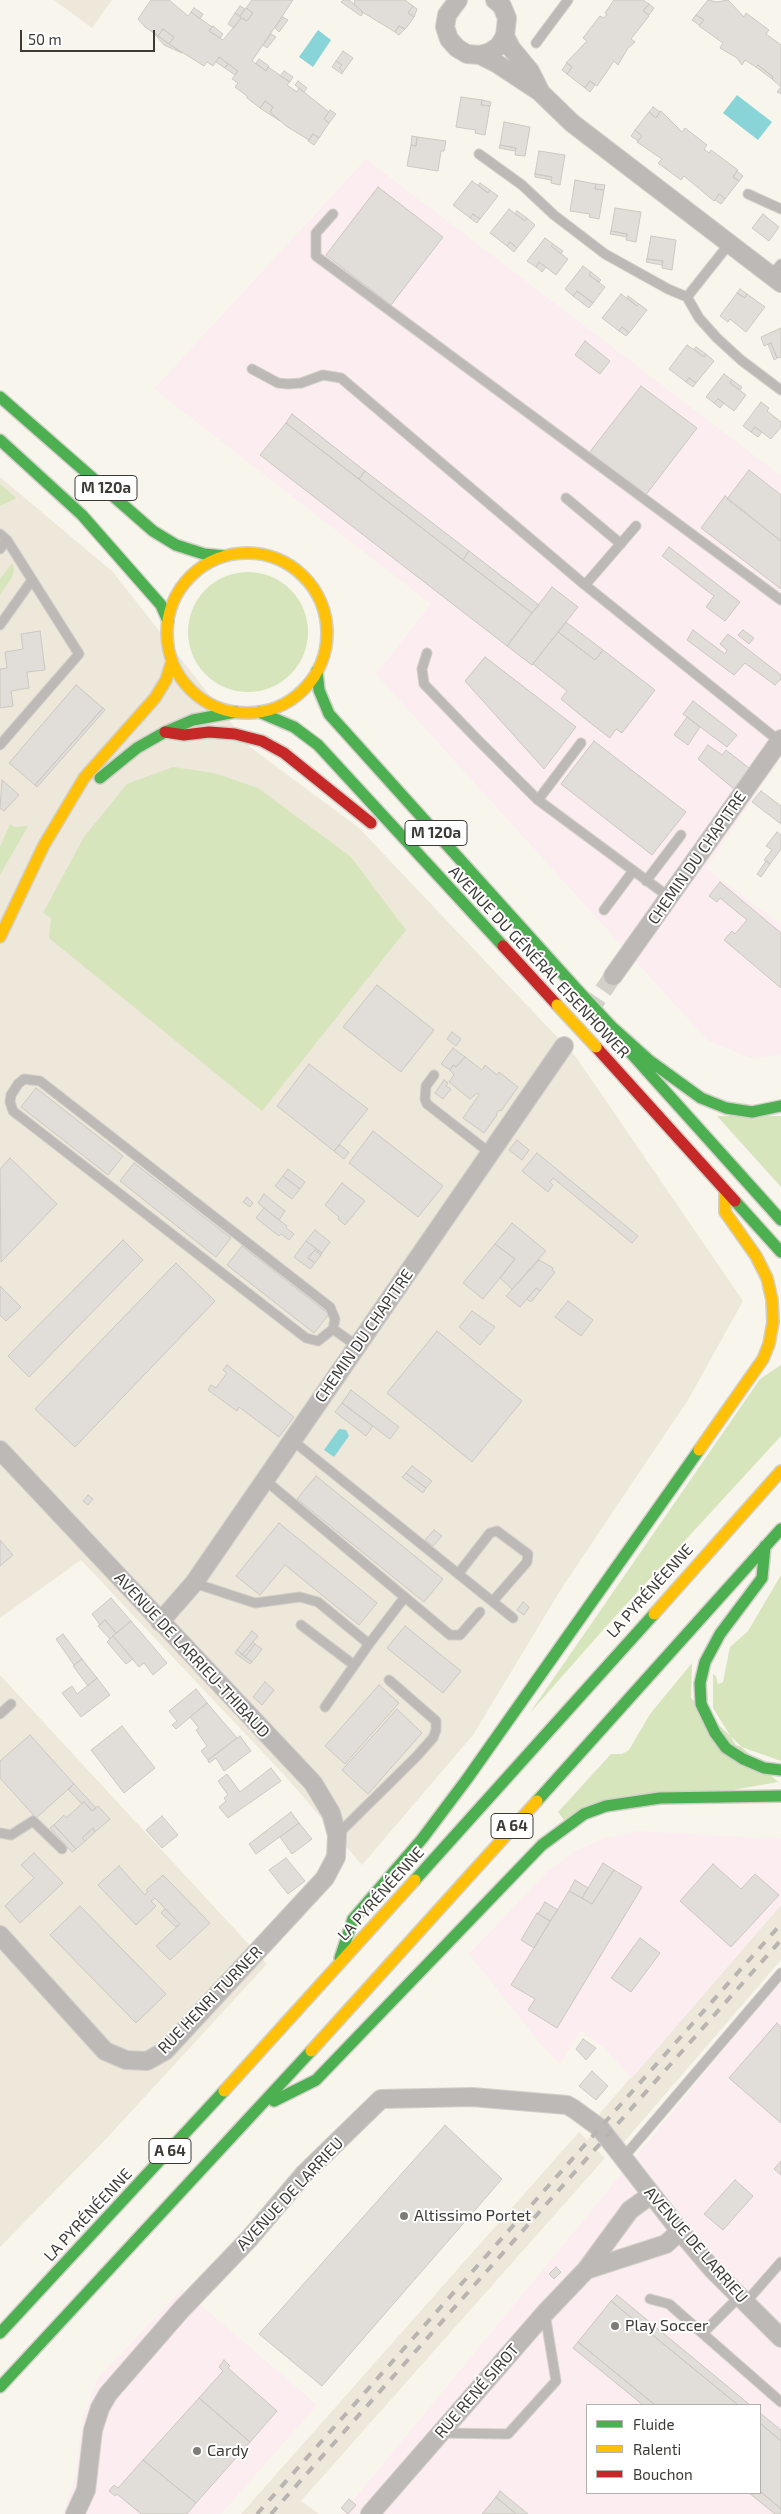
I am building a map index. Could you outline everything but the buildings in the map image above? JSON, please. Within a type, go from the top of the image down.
[{"type":"main road","name":"M 120a","points":[[0,397],[153,531],[176,545],[204,554],[224,556]]},
{"type":"main road","name":"M 120a","points":[[0,440],[82,515],[161,605],[168,621]]},
{"type":"main road","points":[[66,809],[111,768],[137,748],[166,732],[193,720],[236,712],[259,712],[276,707],[293,698],[306,686],[317,671],[324,655],[327,638],[322,605],[314,590],[290,566],[275,558],[258,554],[242,553],[224,556],[198,570],[178,592],[168,621],[168,648],[180,676],[198,695],[220,708],[236,712]]},
{"type":"main road","points":[[0,937],[44,845],[84,778],[155,698],[166,680],[172,661]]},
{"type":"main road","name":"AVENUE DU GÉNÉRAL EISENHOWER","points":[[317,671],[319,690],[329,714],[611,1026],[640,1066],[781,1220]]},
{"type":"main road","name":"AVENUE DU GÉNÉRAL EISENHOWER","points":[[259,712],[294,726],[318,744],[781,1252]]},
{"type":"main road","points":[[166,732],[184,735],[209,732],[235,734],[262,742],[284,754],[323,783],[362,813],[379,832]]},
{"type":"main road","points":[[396,850],[430,866]]},
{"type":"main road","points":[[611,1026],[671,1078],[701,1098],[726,1108],[752,1112],[781,1106]]},
{"type":"main road","points":[[338,1967],[353,1920],[422,1839],[467,1779],[762,1359],[769,1344],[773,1322],[772,1300],[767,1278],[756,1256],[725,1212],[725,1190]]},
{"type":"main road","name":"LA PYRÉNÉENNE","points":[[0,2333],[338,1967],[781,1471]]},
{"type":"main road","name":"A 64","points":[[0,2387],[260,2108],[781,1529]]},
{"type":"main road","points":[[765,1546],[762,1578],[720,1634],[705,1662],[700,1684],[701,1704],[715,1733],[726,1748],[743,1759],[764,1768],[781,1770]]},
{"type":"main road","points":[[260,2108],[316,2080],[542,1845],[584,1814],[606,1806],[660,1798],[781,1796]]},
{"type":"street","points":[[495,0],[502,6],[507,18]]},
{"type":"street","points":[[452,1],[445,27],[449,39],[456,48],[467,54],[480,55],[490,52],[499,46],[505,36],[507,18],[514,0]]},
{"type":"street","points":[[505,36],[511,48],[530,71],[540,92]]},
{"type":"street","points":[[480,55],[496,63],[540,92],[572,123],[729,244],[778,274]]},
{"type":"street","name":"CHEMIN DU CHAPITRE","points":[[613,976],[780,740]]},
{"type":"street","name":"CHEMIN DU CHAPITRE","points":[[160,1622],[194,1582],[564,1046]]},
{"type":"street","name":"AVENUE DE LARRIEU-THIBAUD","points":[[0,1450],[313,1783],[331,1812],[337,1835],[336,1858],[325,1878]]},
{"type":"street","name":"RUE HENRI TURNER","points":[[0,1935],[105,2051],[126,2060],[147,2061],[165,2051],[325,1878]]},
{"type":"street","name":"AVENUE DE LARRIEU","points":[[75,2514],[86,2490],[93,2430],[100,2408],[108,2394],[181,2310],[249,2239],[304,2174],[382,2099],[472,2097],[567,2105],[600,2128],[680,2231],[781,2338]]},
{"type":"street","name":"RUE RENÉ SIROT","points":[[370,2514],[545,2313],[586,2270],[630,2210],[651,2195]]},
{"type":"street","name":"RUE RENÉ SIROT","points":[[586,2270],[666,2244],[680,2231]]},
{"type":"lane","points":[[536,43],[568,0]]},
{"type":"lane","points":[[479,154],[522,186],[554,215],[605,254],[668,289],[687,297],[699,318],[717,338],[741,360],[781,390]]},
{"type":"lane","points":[[748,194],[781,209]]},
{"type":"lane","points":[[332,214],[316,234],[316,256],[781,600]]},
{"type":"lane","points":[[687,297],[729,244]]},
{"type":"lane","points":[[252,369],[283,384],[301,383],[323,375],[340,378],[585,585],[780,740]]},
{"type":"lane","points":[[566,498],[621,544]]},
{"type":"lane","points":[[585,585],[636,526]]},
{"type":"lane","points":[[0,549],[4,537]]},
{"type":"lane","points":[[0,745],[79,654],[4,537]]},
{"type":"lane","points":[[0,625],[32,580]]},
{"type":"lane","points":[[427,652],[422,669],[424,684],[538,800],[669,897]]},
{"type":"lane","points":[[538,800],[581,743]]},
{"type":"lane","points":[[646,881],[681,836]]},
{"type":"lane","points":[[604,910],[633,871]]},
{"type":"lane","points":[[434,1075],[426,1086],[425,1099],[428,1104],[490,1153]]},
{"type":"lane","points":[[24,1079],[40,1081],[330,1307],[335,1318],[333,1329],[318,1341],[306,1338],[13,1111],[10,1095],[18,1084],[24,1079]]},
{"type":"lane","points":[[333,1329],[357,1346]]},
{"type":"lane","points":[[292,1440],[513,1618]]},
{"type":"lane","points":[[265,1480],[450,1635],[460,1635],[480,1612]]},
{"type":"lane","points":[[458,1574],[490,1533],[497,1531],[528,1554],[527,1562],[493,1601]]},
{"type":"lane","points":[[194,1582],[255,1603],[300,1597],[318,1602],[370,1644]]},
{"type":"lane","points":[[325,1707],[404,1598]]},
{"type":"lane","points":[[301,1625],[354,1665]]},
{"type":"lane","points":[[337,1835],[416,1757],[433,1738],[436,1730],[436,1721],[389,1680]]},
{"type":"lane","points":[[0,1714],[11,1704]]},
{"type":"lane","points":[[0,1833],[11,1835],[33,1820],[62,1850]]},
{"type":"lane","points":[[623,2158],[781,1973]]},
{"type":"lane","points":[[704,2332],[743,2299],[781,2262]]},
{"type":"lane","points":[[650,2300],[669,2304],[704,2332],[781,2402]]},
{"type":"lane","points":[[440,2433],[508,2434],[556,2381],[545,2313]]},
{"type":"shaded area","points":[[54,0],[112,0],[92,28]]},
{"type":"shaded area","points":[[366,159],[781,476],[781,758],[706,868],[781,925],[781,1055],[751,1058],[708,1041],[376,674],[431,604],[154,389]]},
{"type":"shaded area","points":[[0,477],[113,572],[250,747],[359,828],[576,1057],[743,1301],[688,1400],[563,1586],[473,1735],[362,1865],[286,1777],[81,1560],[0,1618]]},
{"type":"shaded area","points":[[0,1675],[267,1964],[105,2140],[0,2247]]},
{"type":"shaded area","points":[[638,1831],[781,1839],[781,1905],[632,2078],[605,2049],[581,2030],[560,2064],[544,2048],[469,1954],[547,1872],[575,1851],[606,1838]]},
{"type":"shaded area","points":[[781,1905],[781,1960],[624,2142],[615,2133],[598,2151],[605,2158],[301,2501],[319,2514],[241,2514],[579,2132],[587,2140],[604,2121],[599,2114]]},
{"type":"shaded area","points":[[781,1982],[781,2514],[342,2514],[768,1996]]},
{"type":"shaded area","points":[[182,2289],[317,2405],[221,2514],[63,2514],[76,2474],[82,2420],[98,2378]]},
{"type":"green space","points":[[0,484],[16,498],[0,506]]},
{"type":"green space","points":[[12,563],[14,570],[12,577],[0,595],[0,579]]},
{"type":"green space","points":[[248,572],[260,573],[271,577],[281,582],[290,590],[298,599],[303,609],[307,620],[307,644],[303,655],[298,665],[290,674],[281,682],[271,687],[260,691],[248,692],[236,691],[225,687],[215,682],[206,674],[198,665],[193,655],[189,644],[188,632],[189,620],[193,609],[198,599],[206,590],[215,582],[225,577],[236,573]]},
{"type":"green space","points":[[173,767],[214,773],[258,788],[351,857],[406,930],[262,1111],[49,938],[51,918],[43,913],[84,837],[127,784]]},
{"type":"green space","points":[[10,824],[14,827],[28,826],[0,875],[0,847]]},
{"type":"green space","points":[[717,1116],[781,1116],[781,1187]]},
{"type":"green space","points":[[781,1365],[781,1436],[610,1622],[529,1714],[760,1379]]},
{"type":"green space","points":[[781,1575],[781,1761],[736,1745],[713,1708],[713,1674],[716,1676],[718,1684],[723,1682],[730,1647],[748,1631]]},
{"type":"green space","points":[[692,1663],[691,1698],[778,1782],[564,1820],[558,1812],[611,1754],[622,1754],[629,1750],[650,1714]]},
{"type":"water","points":[[318,30],[331,40],[313,67],[299,57]]},
{"type":"water","points":[[737,95],[772,122],[758,140],[723,113]]},
{"type":"water","points":[[339,1429],[346,1430],[349,1436],[334,1457],[324,1450]]},
{"type":"tunnel","points":[[588,1013],[613,976]]},
{"type":"railway","points":[[257,2514],[781,1924]]},
{"type":"railway","points":[[271,2514],[781,1940]]},
{"type":"traffic: fast","points":[[0,397],[153,531],[176,545],[204,554],[224,556]]},
{"type":"traffic: fast","points":[[0,440],[82,515],[161,605],[168,621]]},
{"type":"traffic: fast","points":[[317,671],[319,690],[329,714],[573,985]]},
{"type":"traffic: fast","points":[[100,778],[137,748],[165,732],[193,720],[236,712]]},
{"type":"traffic: fast","points":[[259,712],[294,727],[318,745],[503,946]]},
{"type":"traffic: fast","points":[[573,985],[611,1026]]},
{"type":"traffic: fast","points":[[611,1026],[650,1061],[701,1098],[726,1108],[752,1112],[781,1106]]},
{"type":"traffic: fast","points":[[630,1052],[781,1220]]},
{"type":"traffic: fast","points":[[735,1201],[781,1252]]},
{"type":"traffic: fast","points":[[340,1958],[353,1919],[422,1839],[467,1779],[699,1450]]},
{"type":"traffic: fast","points":[[537,1801],[781,1529]]},
{"type":"traffic: fast","points":[[765,1546],[762,1578],[720,1634],[705,1662],[700,1683],[701,1704],[715,1733],[726,1748],[743,1759],[764,1768],[781,1770]]},
{"type":"traffic: fast","points":[[415,1880],[654,1614]]},
{"type":"traffic: fast","points":[[274,2101],[316,2080],[542,1845],[584,1814],[606,1806],[660,1798],[781,1796]]},
{"type":"traffic: fast","points":[[0,2387],[311,2051]]},
{"type":"traffic: fast","points":[[0,2333],[224,2091]]},
{"type":"traffic: slow","points":[[247,553],[277,559],[298,571],[309,582],[321,603],[327,633],[321,663],[309,684],[298,695],[277,707],[247,713],[217,707],[196,695],[185,684],[173,663],[167,633],[173,603],[185,582],[196,571],[217,559],[247,553]]},
{"type":"traffic: slow","points":[[0,937],[44,845],[84,778],[155,698],[166,680],[172,661]]},
{"type":"traffic: slow","points":[[557,1005],[596,1047]]},
{"type":"traffic: slow","points":[[699,1450],[763,1359],[769,1344],[773,1322],[772,1300],[767,1278],[756,1256],[725,1212],[725,1190]]},
{"type":"traffic: slow","points":[[654,1614],[781,1471]]},
{"type":"traffic: slow","points":[[311,2051],[537,1801]]},
{"type":"traffic: slow","points":[[224,2091],[415,1880]]},
{"type":"traffic: jam","points":[[165,732],[184,735],[209,732],[235,734],[262,741],[284,753],[371,823]]},
{"type":"traffic: jam","points":[[503,946],[557,1005]]},
{"type":"traffic: jam","points":[[596,1047],[735,1201]]},
{"type":"place","name":"Altissimo Portet","points":[[404,2216]]},
{"type":"place","name":"Play Soccer","points":[[615,2326]]},
{"type":"place","name":"Cardy","points":[[197,2451]]}]
